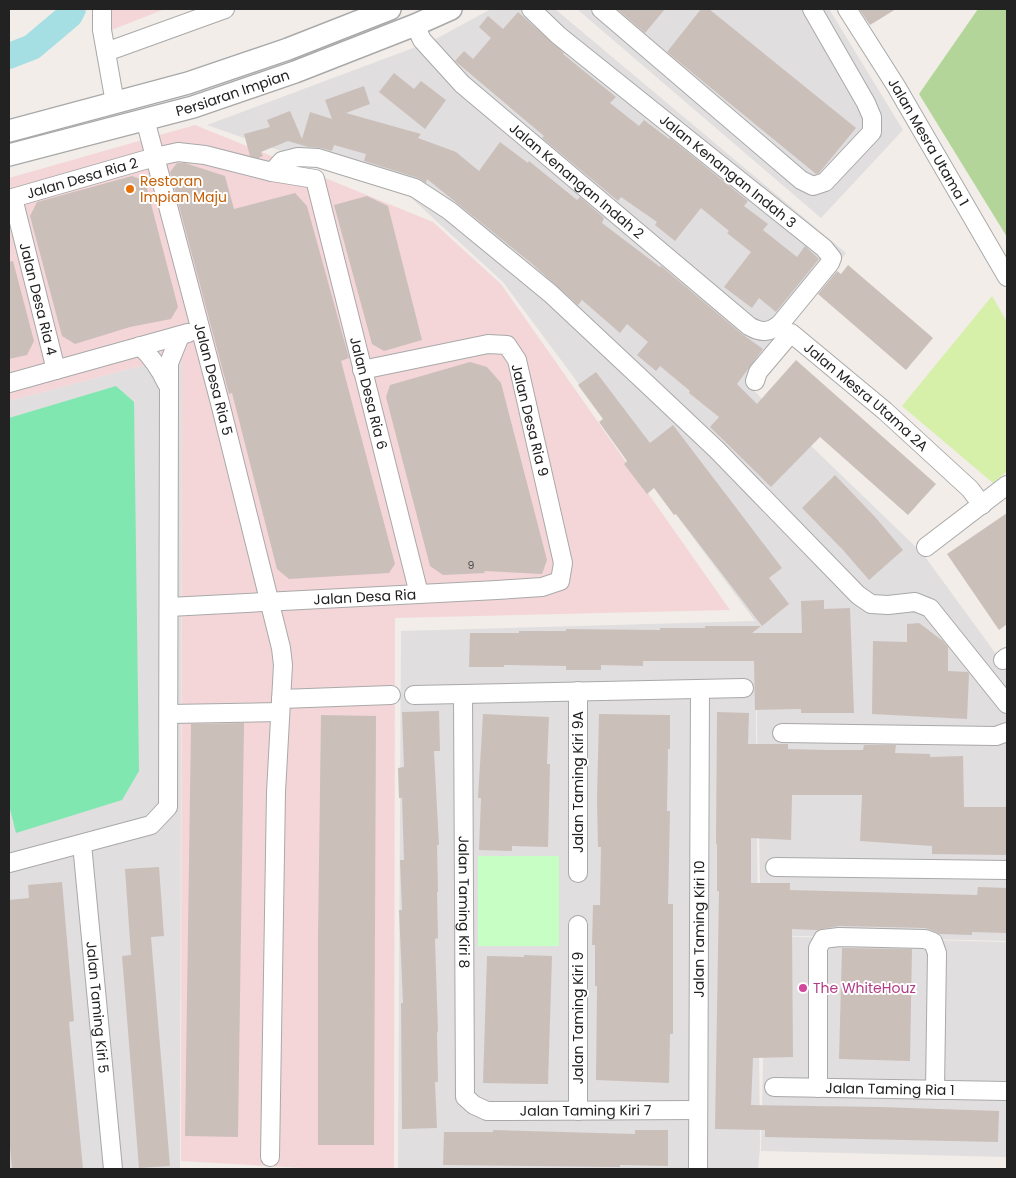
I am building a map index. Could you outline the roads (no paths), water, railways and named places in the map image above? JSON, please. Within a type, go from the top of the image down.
[{"type":"street","points":[[102,9],[102,30],[115,103]]},
{"type":"street","points":[[106,52],[225,9]]},
{"type":"street","name":"Persiaran Impian","points":[[9,131],[188,83],[288,48],[390,9]]},
{"type":"street","name":"Persiaran Impian","points":[[9,154],[193,108],[295,72],[415,26],[451,9]]},
{"type":"street","name":"Jalan Kenangan Indah 3","points":[[531,9],[558,34],[824,248],[832,258],[830,263],[773,330],[764,332],[749,326]]},
{"type":"street","points":[[601,9],[794,174],[813,186],[826,182],[872,132],[872,117],[866,103],[812,9]]},
{"type":"street","name":"Jalan Mesra Utama 1","points":[[847,9],[896,86],[1007,277]]},
{"type":"street","name":"Jalan Kenangan Indah 2","points":[[415,26],[422,40],[462,84],[749,326]]},
{"type":"street","points":[[92,109],[114,108],[145,119],[158,101],[168,93],[188,83]]},
{"type":"street","name":"Jalan Desa Ria 5","points":[[145,119],[201,330],[281,648],[283,666],[276,792],[270,1157]]},
{"type":"street","name":"Jalan Desa Ria 2","points":[[11,199],[178,152],[205,155],[272,172],[315,179],[318,194]]},
{"type":"street","points":[[272,172],[282,161],[298,157],[318,158],[415,188],[450,211],[551,294],[647,384],[716,450],[858,595],[871,604],[888,605],[915,602],[930,608],[1007,704]]},
{"type":"street","name":"Jalan Desa Ria 6","points":[[318,194],[419,594]]},
{"type":"street","name":"Jalan Desa Ria 4","points":[[11,199],[56,370]]},
{"type":"street","points":[[9,382],[201,330]]},
{"type":"street","name":"Jalan Mesra Utama 2A","points":[[756,382],[758,372],[791,333],[885,411],[970,489],[982,505]]},
{"type":"street","points":[[9,863],[151,826],[168,807],[169,389],[170,363],[180,336]]},
{"type":"street","name":"Jalan Desa Ria 9","points":[[362,370],[488,344],[507,346],[516,360],[563,563],[560,581]]},
{"type":"street","points":[[140,346],[160,367],[169,389]]},
{"type":"street","points":[[926,547],[1007,485]]},
{"type":"street","name":"Jalan Desa Ria","points":[[169,607],[542,587],[560,581]]},
{"type":"street","name":"Jalan Taming Kiri 10","points":[[698,1169],[700,688]]},
{"type":"street","points":[[414,695],[744,688]]},
{"type":"street","name":"Jalan Taming Kiri 9A","points":[[578,691],[578,873]]},
{"type":"street","name":"Jalan Taming Kiri 8","points":[[463,694],[465,1097],[474,1106]]},
{"type":"street","points":[[168,714],[391,695]]},
{"type":"street","points":[[782,733],[996,736],[1007,732]]},
{"type":"street","name":"Jalan Taming Kiri 5","points":[[82,844],[110,1169]]},
{"type":"street","points":[[775,867],[1007,870]]},
{"type":"street","name":"Jalan Taming Kiri 9","points":[[578,925],[578,1111]]},
{"type":"street","points":[[818,1088],[818,948],[824,939],[839,937],[926,939],[933,942],[937,953],[935,1090]]},
{"type":"street","name":"Jalan Taming Ria 1","points":[[774,1087],[1007,1091]]},
{"type":"street","name":"Jalan Taming Kiri 7","points":[[474,1106],[487,1111],[698,1110]]},
{"type":"waterway","points":[[9,56],[32,47],[70,15],[73,9]]},
{"type":"place","name":"Restoran Impian Maju","points":[[130,189]]},
{"type":"place","name":"The WhiteHouz","points":[[803,988]]}]
